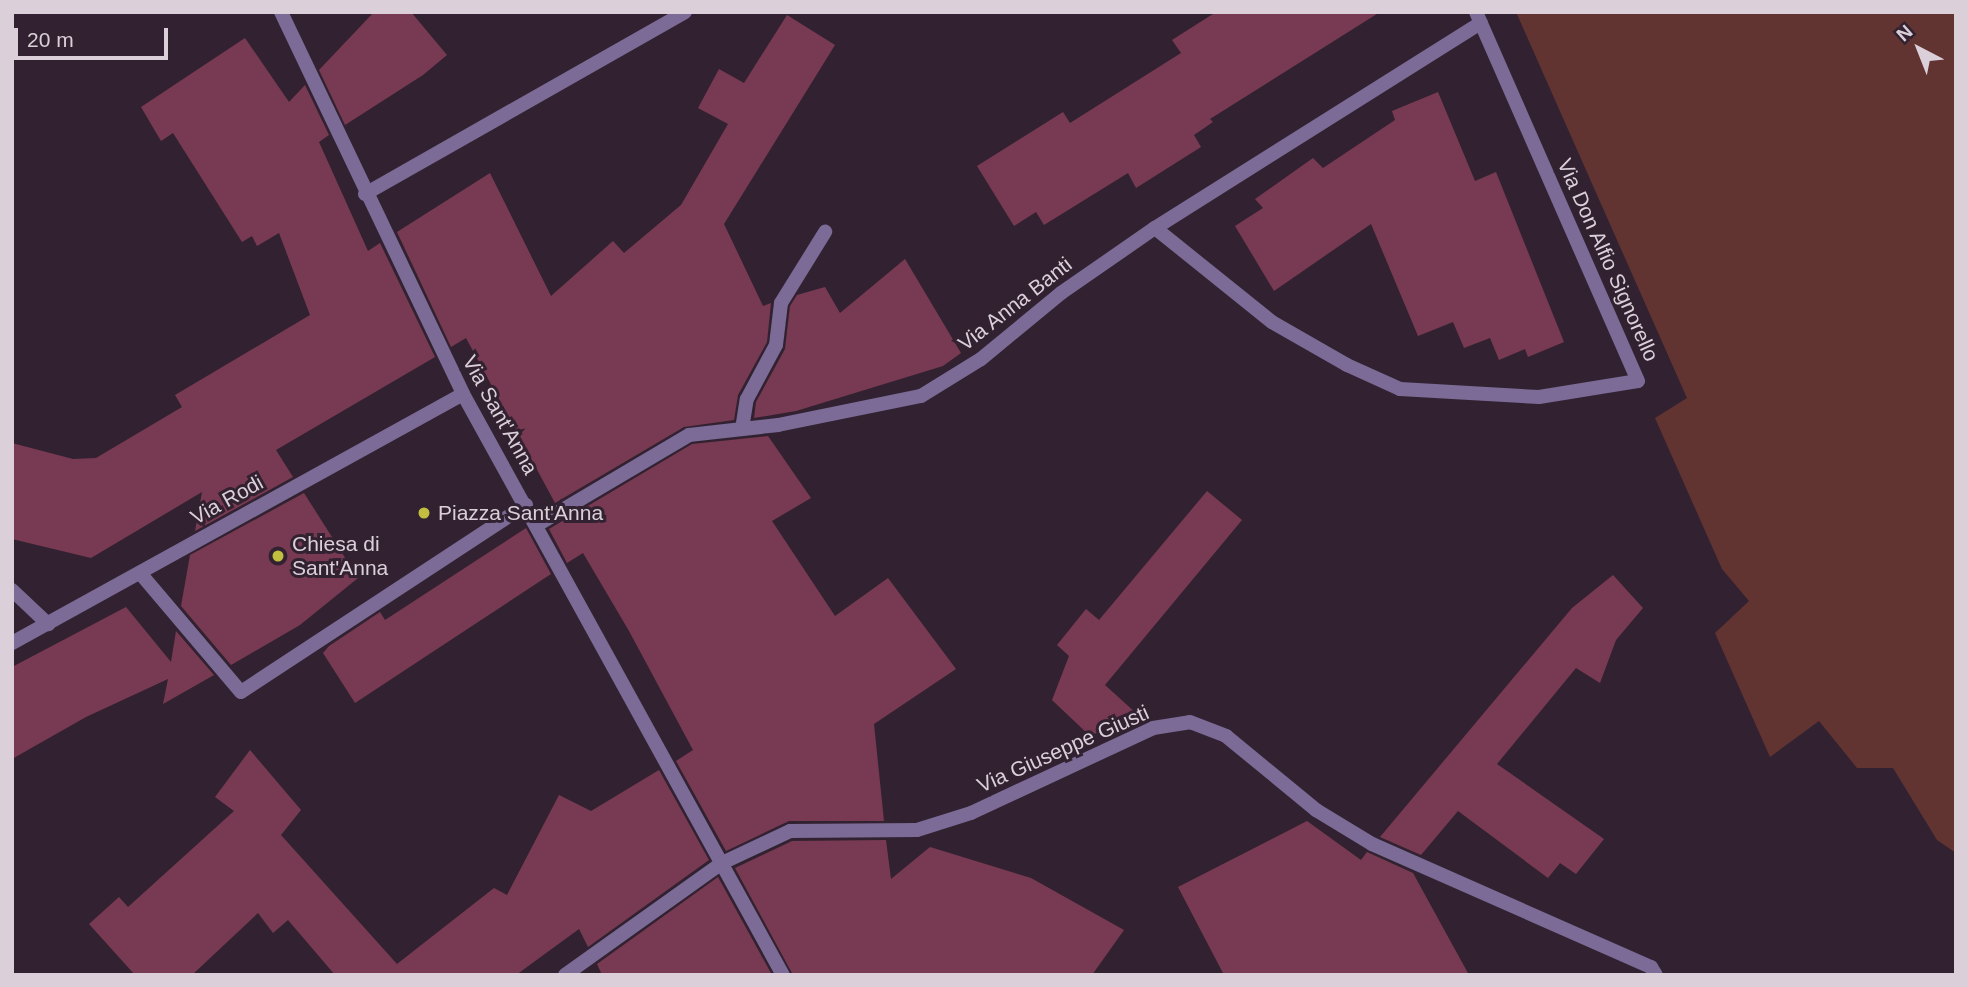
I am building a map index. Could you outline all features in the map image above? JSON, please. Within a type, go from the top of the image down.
[{"type":"street","name":"Via Sant'Anna","points":[[281,12],[365,194],[463,394],[537,524],[783,975]]},
{"type":"street","points":[[365,194],[685,12]]},
{"type":"street","name":"Via Don Alfio Signorello","points":[[1155,228],[1272,322],[1347,365],[1400,389],[1539,397],[1638,381],[1478,18]]},
{"type":"street","name":"Via Anna Banti","points":[[537,524],[689,435],[778,425],[921,396],[981,359],[1061,293],[1155,228],[1478,18]]},
{"type":"street","points":[[742,429],[747,399],[776,345],[781,303],[825,232]]},
{"type":"street","name":"Via Rodi","points":[[12,643],[463,394]]},
{"type":"street","points":[[140,573],[241,692],[526,505]]},
{"type":"street","points":[[12,590],[48,624]]},
{"type":"street","name":"Via Giuseppe Giusti","points":[[565,975],[722,863],[790,831],[917,830],[971,813],[1153,728],[1190,722],[1227,736],[1316,810],[1372,844],[1651,967],[1656,975]]},
{"type":"shaded area","points":[[1516,12],[1956,12],[1956,853],[1937,840],[1893,768],[1857,768],[1819,721],[1770,757],[1715,633],[1749,601],[1722,569],[1655,418],[1687,398]]},
{"type":"building","points":[[374,12],[411,12],[447,55],[423,75],[345,125],[319,70]]},
{"type":"building","points":[[1216,12],[1380,12],[1210,119],[1213,122],[1194,135],[1201,147],[1136,188],[1128,173],[1044,225],[1036,212],[1014,226],[977,166],[1063,112],[1070,123],[1181,53],[1172,40]]},
{"type":"building","points":[[787,15],[835,45],[724,224],[763,306],[771,303],[767,342],[738,395],[734,420],[684,427],[555,503],[466,338],[451,347],[397,232],[490,173],[551,296],[613,241],[624,253],[681,205],[728,124],[698,108],[719,69],[744,83]]},
{"type":"building","points":[[245,38],[289,102],[305,85],[329,135],[319,142],[368,251],[380,243],[435,357],[276,450],[293,477],[195,531],[202,492],[91,558],[12,539],[12,443],[73,459],[96,458],[182,407],[175,395],[310,315],[279,233],[257,246],[252,236],[242,242],[173,133],[161,141],[141,107]]},
{"type":"building","points":[[1438,92],[1475,181],[1496,172],[1564,342],[1528,357],[1525,349],[1499,360],[1490,338],[1464,348],[1453,322],[1418,336],[1371,224],[1274,291],[1235,226],[1263,208],[1255,199],[1313,158],[1323,168],[1395,120],[1392,111]]},
{"type":"building","points":[[905,259],[961,353],[943,366],[796,411],[754,418],[756,402],[785,349],[790,306],[797,295],[825,287],[840,313]]},
{"type":"building","points":[[768,436],[811,498],[772,521],[835,616],[888,578],[956,669],[874,724],[884,821],[789,821],[726,851],[676,761],[693,750],[629,631],[583,553],[567,563],[549,529],[692,444]]},
{"type":"building","points":[[1207,491],[1242,520],[1105,685],[1137,714],[1090,736],[1052,700],[1069,656],[1057,645],[1086,609],[1099,620]]},
{"type":"building","points":[[304,493],[358,578],[300,625],[231,665],[181,606],[190,555]]},
{"type":"building","points":[[526,528],[551,574],[355,703],[323,653],[329,646],[380,612],[385,620]]},
{"type":"building","points":[[1613,575],[1643,608],[1616,640],[1600,683],[1576,668],[1497,764],[1604,839],[1576,874],[1560,863],[1548,878],[1458,811],[1421,855],[1380,837],[1572,608]]},
{"type":"building","points":[[126,607],[171,662],[176,631],[214,675],[163,704],[168,679],[86,717],[12,759],[12,667]]},
{"type":"building","points":[[250,750],[301,810],[281,835],[397,964],[494,888],[507,895],[559,795],[591,811],[659,770],[709,860],[588,947],[579,929],[516,975],[335,975],[288,920],[273,933],[258,913],[192,975],[135,975],[89,924],[119,897],[128,907],[234,811],[215,797]]},
{"type":"building","points":[[1307,821],[1361,860],[1367,852],[1413,873],[1469,975],[1224,975],[1178,887]]},
{"type":"building","points":[[886,840],[891,879],[930,847],[1031,878],[1124,930],[1092,975],[793,975],[735,868],[792,841]]},
{"type":"building","points":[[718,877],[772,975],[602,975],[597,964]]},
{"type":"place","name":"Piazza Sant'Anna","points":[[424,513]]},
{"type":"place","name":"Chiesa di Sant'Anna","points":[[278,556]]}]
